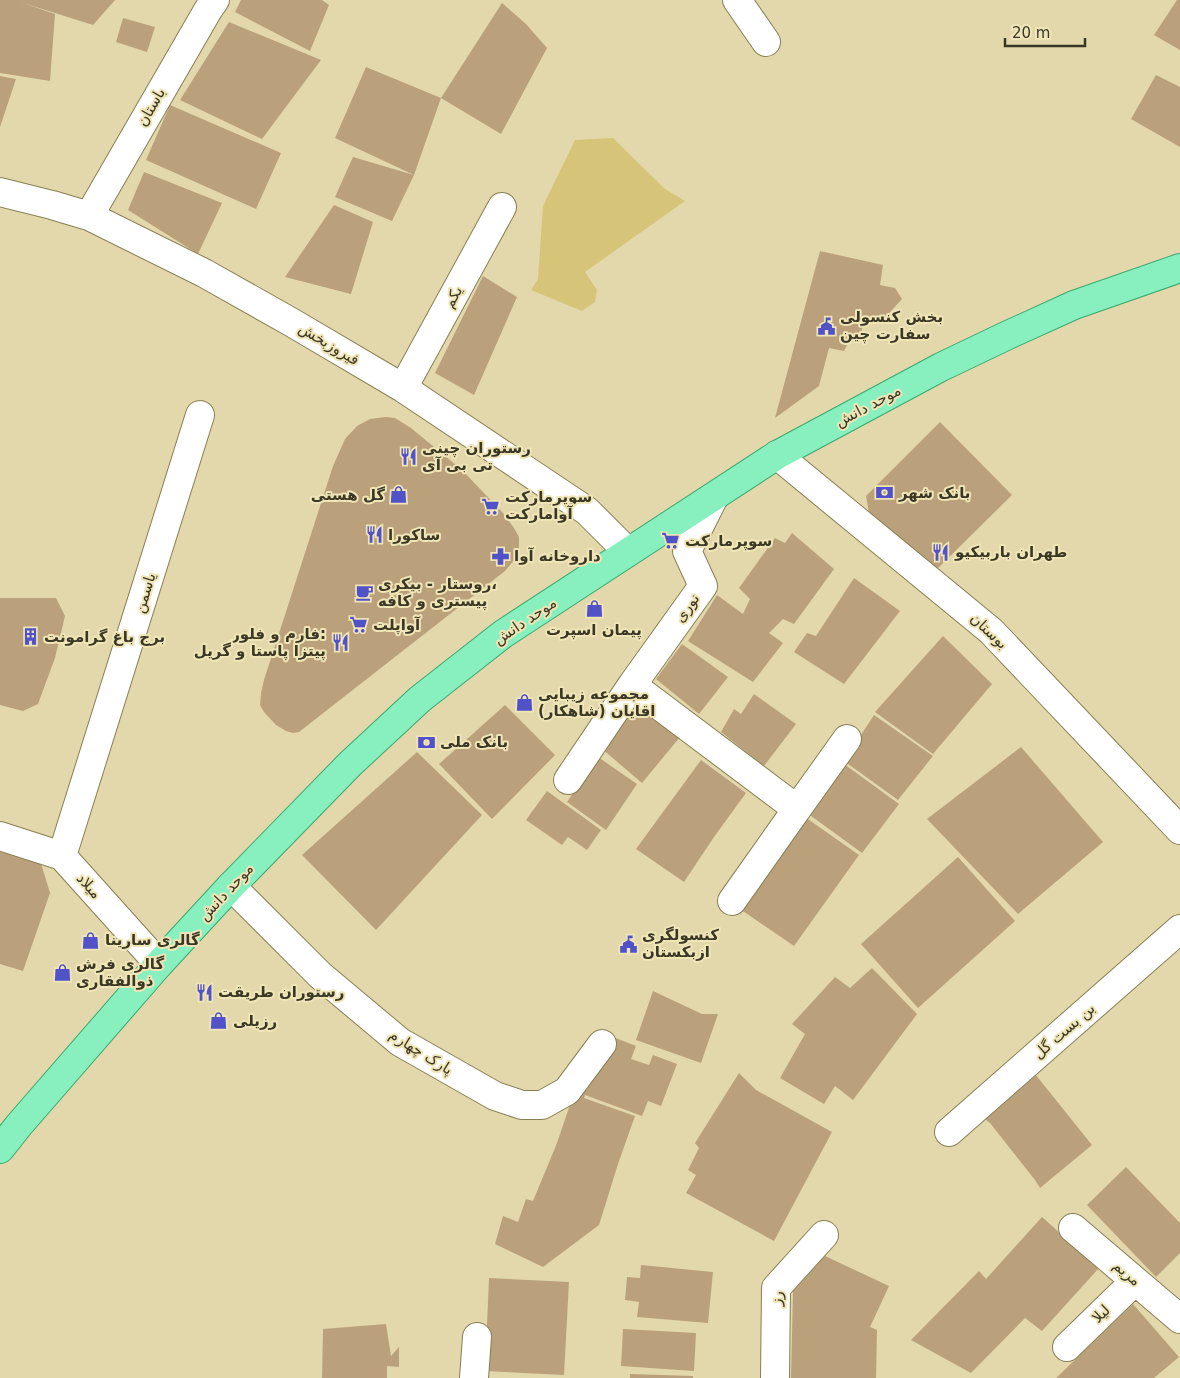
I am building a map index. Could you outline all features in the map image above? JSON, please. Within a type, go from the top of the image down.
[{"type":"main road","name":"موحد دانش","points":[[0,1149],[159,964],[231,886],[350,764],[420,698],[503,634],[777,455],[941,367],[1008,335],[1074,305],[1180,268]]},
{"type":"street","name":"باستان","points":[[89,216],[215,0]]},
{"type":"street","points":[[738,0],[766,42]]},
{"type":"street","name":"فیروزبخش","points":[[0,192],[52,204],[89,216],[137,238],[212,277],[292,322],[404,388],[587,511],[628,552]]},
{"type":"street","name":"یکم","points":[[404,388],[502,207]]},
{"type":"street","name":"یاسمن","points":[[62,856],[200,415]]},
{"type":"street","name":"بوستان","points":[[777,455],[991,631],[1180,830]]},
{"type":"street","name":"نوری","points":[[568,780],[632,685],[703,586],[688,551],[714,497]]},
{"type":"street","points":[[632,685],[797,809]]},
{"type":"street","points":[[732,902],[847,739]]},
{"type":"street","points":[[0,836],[62,856]]},
{"type":"street","name":"میلاد","points":[[62,856],[159,964]]},
{"type":"street","name":"پارک چهارم","points":[[231,886],[320,975],[400,1042],[495,1096],[522,1105],[542,1105],[567,1091],[602,1044]]},
{"type":"street","name":"بن بست گل","points":[[949,1132],[1180,929]]},
{"type":"street","name":"مریم","points":[[1073,1228],[1180,1319]]},
{"type":"street","name":"رز","points":[[775,1378],[776,1288],[824,1236]]},
{"type":"street","name":"لیلا","points":[[1067,1347],[1135,1281]]},
{"type":"street","points":[[474,1378],[477,1337]]},
{"type":"shaded area","points":[[613,138],[665,189],[685,201],[585,272],[597,290],[595,302],[582,311],[531,290],[538,279],[543,206],[575,140]]},
{"type":"building","points":[[0,0],[115,0],[93,25],[20,2],[55,14],[50,81],[0,73]]},
{"type":"building","points":[[241,0],[322,0],[329,5],[310,51],[235,12]]},
{"type":"building","points":[[1177,0],[1180,0],[1180,50],[1154,35]]},
{"type":"building","points":[[502,3],[526,24],[547,48],[501,134],[441,98]]},
{"type":"building","points":[[123,18],[155,27],[147,52],[116,42]]},
{"type":"building","points":[[229,22],[321,60],[262,139],[180,100]]},
{"type":"building","points":[[366,67],[441,98],[414,175],[335,138]]},
{"type":"building","points":[[1156,75],[1180,87],[1180,147],[1131,119]]},
{"type":"building","points":[[0,76],[16,79],[0,127]]},
{"type":"building","points":[[170,105],[281,153],[256,209],[146,160]]},
{"type":"building","points":[[353,157],[414,175],[392,221],[335,197]]},
{"type":"building","points":[[144,172],[222,203],[198,254],[128,210]]},
{"type":"building","points":[[334,205],[373,222],[351,294],[285,277]]},
{"type":"building","points":[[820,251],[883,265],[880,285],[895,288],[902,299],[880,323],[865,321],[857,343],[849,341],[844,351],[829,348],[819,386],[775,418]]},
{"type":"building","points":[[483,276],[517,297],[474,395],[435,373]]},
{"type":"building","name":"آواپلت","points":[[395,418],[411,428],[462,470],[503,513],[514,528],[519,537],[519,550],[515,559],[505,571],[299,732],[286,731],[276,725],[260,705],[264,680],[333,466],[345,439],[357,426],[370,419]]},
{"type":"building","points":[[940,422],[1012,495],[929,577],[870,518],[866,496]]},
{"type":"building","points":[[792,533],[834,569],[794,624],[783,619],[769,633],[783,643],[753,682],[688,641],[717,595],[743,614],[750,599],[739,588],[775,538],[785,543]]},
{"type":"building","points":[[854,578],[900,611],[844,684],[794,652],[807,633],[816,636]]},
{"type":"building","name":"برج باغ گرامونت","points":[[0,598],[56,598],[65,616],[55,658],[38,704],[23,711],[0,705]]},
{"type":"building","points":[[943,636],[992,684],[933,754],[875,712]]},
{"type":"building","points":[[682,644],[728,677],[699,714],[656,679]]},
{"type":"building","points":[[754,694],[796,724],[764,766],[721,732],[734,709],[741,714]]},
{"type":"building","points":[[639,702],[680,737],[642,783],[601,748]]},
{"type":"building","points":[[505,705],[555,755],[492,819],[439,764]]},
{"type":"building","points":[[874,715],[933,756],[898,800],[844,761]]},
{"type":"building","points":[[1021,747],[1103,842],[1018,914],[927,819]]},
{"type":"building","points":[[417,752],[482,815],[376,930],[302,855]]},
{"type":"building","points":[[598,757],[637,784],[606,830],[567,802]]},
{"type":"building","points":[[701,760],[746,793],[684,882],[636,849]]},
{"type":"building","points":[[844,764],[899,804],[862,853],[807,813]]},
{"type":"building","points":[[547,791],[601,830],[587,850],[568,837],[562,845],[526,820]]},
{"type":"building","points":[[805,817],[859,855],[794,946],[740,909]]},
{"type":"building","points":[[0,847],[40,860],[50,893],[23,971],[0,964]]},
{"type":"building","points":[[958,857],[1015,921],[918,1008],[861,944]]},
{"type":"building","points":[[872,968],[917,1014],[853,1100],[835,1086],[824,1104],[780,1078],[805,1034],[792,1024],[835,977],[850,988]]},
{"type":"building","points":[[653,991],[702,1014],[718,1014],[701,1063],[636,1040]]},
{"type":"building","points":[[608,1035],[636,1046],[631,1059],[649,1065],[653,1055],[677,1064],[661,1106],[648,1101],[642,1116],[585,1095],[584,1098],[635,1116],[599,1225],[543,1267],[495,1244],[503,1216],[518,1222],[526,1199],[533,1201],[557,1143],[576,1087],[587,1090]]},
{"type":"building","points":[[739,1073],[756,1090],[832,1132],[774,1241],[686,1193],[696,1175],[688,1170],[699,1148],[695,1143]]},
{"type":"building","points":[[1035,1074],[1092,1145],[1040,1188],[990,1123],[982,1117]]},
{"type":"building","points":[[1126,1167],[1180,1223],[1180,1253],[1156,1277],[1087,1205]]},
{"type":"building","points":[[1042,1217],[1099,1268],[1042,1331],[1025,1318],[971,1373],[911,1340],[979,1271],[986,1279]]},
{"type":"building","points":[[825,1256],[889,1286],[870,1327],[877,1330],[876,1378],[791,1378],[793,1291]]},
{"type":"building","points":[[641,1265],[713,1272],[708,1323],[637,1317],[639,1302],[625,1300],[627,1277],[640,1278]]},
{"type":"building","points":[[489,1278],[569,1282],[564,1375],[485,1371]]},
{"type":"building","points":[[1133,1304],[1179,1357],[1154,1378],[1056,1378]]},
{"type":"building","points":[[386,1324],[391,1356],[399,1347],[399,1367],[387,1366],[387,1378],[322,1378],[323,1329]]},
{"type":"building","points":[[623,1329],[696,1333],[694,1371],[621,1366]]},
{"type":"building","points":[[630,1374],[693,1376],[693,1378],[630,1378]]},
{"type":"place","name":"بخش کنسولی سفارت چین","points":[[826,326]]},
{"type":"place","name":"رستوران چینی تی بی آی","points":[[408,457]]},
{"type":"place","name":"بانک شهر","points":[[885,493]]},
{"type":"place","name":"گل هستی","points":[[399,495]]},
{"type":"place","name":"سوپرمارکت آوامارکت","points":[[491,506]]},
{"type":"place","name":"ساکورا","points":[[374,535]]},
{"type":"place","name":"سوپرمارکت","points":[[671,541]]},
{"type":"place","name":"طهران باربیکیو","points":[[941,552]]},
{"type":"place","name":"داروخانه آوا","points":[[500,556]]},
{"type":"place","name":"روستار - بیکری، پیستری و کافه","points":[[364,593]]},
{"type":"place","name":"پیمان اسپرت","points":[[594,609]]},
{"type":"place","name":"آواپلت","points":[[359,625]]},
{"type":"place","name":"برج باغ گرامونت","points":[[30,637]]},
{"type":"place","name":"فارم و فلور: پیتزا پاستا و گریل","points":[[340,643]]},
{"type":"place","name":"مجموعه زیبایی اقایان (شاهکار)","points":[[524,703]]},
{"type":"place","name":"بانک ملی","points":[[426,742]]},
{"type":"place","name":"گالری سارینا","points":[[91,940]]},
{"type":"place","name":"کنسولگری ازبکستان","points":[[628,944]]},
{"type":"place","name":"گالری فرش ذوالفقاری","points":[[62,973]]},
{"type":"place","name":"رستوران طریقت","points":[[204,992]]},
{"type":"place","name":"رزیلی","points":[[219,1021]]}]
